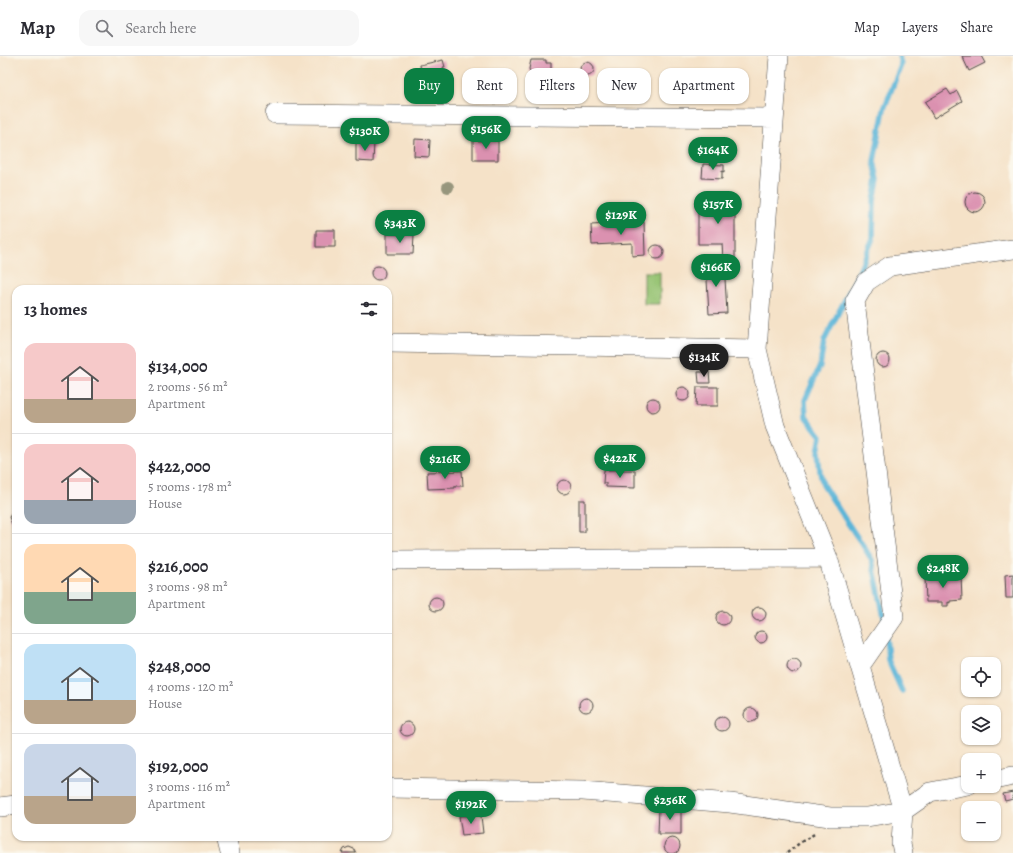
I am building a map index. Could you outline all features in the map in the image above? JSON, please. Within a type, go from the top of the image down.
[{"type":"street","points":[[779,56],[757,349],[775,426],[828,558],[903,811],[901,843],[903,853]]},
{"type":"street","points":[[275,114],[774,118]]},
{"type":"street","points":[[860,666],[894,617],[855,301],[866,282],[890,266],[1013,249]]},
{"type":"street","points":[[392,343],[757,349]]},
{"type":"street","points":[[392,560],[828,558]]},
{"type":"street","points":[[1001,779],[1013,776]]},
{"type":"street","points":[[392,788],[583,791],[730,803],[830,816],[866,817],[903,811],[930,792],[961,786]]},
{"type":"street","points":[[0,807],[12,806]]},
{"type":"street","points":[[227,841],[230,853]]},
{"type":"green space","points":[[644,272],[660,272],[660,304],[644,304]]},
{"type":"building","points":[[962,56],[981,56],[985,63],[969,71]]},
{"type":"building","points":[[443,60],[445,67],[420,68],[420,65]]},
{"type":"building","points":[[531,60],[546,60],[546,63],[551,63],[551,68],[529,68]]},
{"type":"building","points":[[584,62],[590,62],[594,66],[594,72],[590,76],[589,68],[580,68]]},
{"type":"building","points":[[947,89],[951,95],[957,91],[962,101],[934,118],[925,102]]},
{"type":"building","points":[[415,139],[430,140],[429,157],[414,156]]},
{"type":"building","points":[[473,141],[498,141],[498,160],[473,160]]},
{"type":"building","points":[[356,143],[374,143],[373,162],[356,161]]},
{"type":"building","points":[[703,164],[724,165],[722,179],[702,178]]},
{"type":"building","points":[[975,192],[982,195],[985,202],[982,209],[975,212],[968,209],[965,202],[968,195]]},
{"type":"building","points":[[698,201],[735,201],[735,258],[723,258],[722,244],[698,244]]},
{"type":"building","points":[[644,222],[645,255],[632,256],[632,243],[592,245],[591,225]]},
{"type":"building","points":[[316,230],[335,230],[335,247],[316,247]]},
{"type":"building","points":[[387,234],[414,235],[413,254],[387,254]]},
{"type":"building","points":[[654,245],[660,245],[664,249],[664,255],[660,259],[654,259],[650,255],[650,249]]},
{"type":"building","points":[[724,262],[727,313],[709,314],[706,263]]},
{"type":"building","points":[[375,266],[381,266],[385,270],[385,276],[381,280],[375,280],[371,276],[371,270]]},
{"type":"building","points":[[880,353],[886,353],[890,357],[890,363],[886,367],[880,367],[876,363],[876,357]]},
{"type":"building","points":[[698,372],[709,372],[710,383],[699,383]]},
{"type":"building","points":[[680,387],[686,387],[690,391],[690,397],[686,401],[680,401],[676,397],[676,391]]},
{"type":"building","points":[[697,387],[718,387],[718,406],[696,406]]},
{"type":"building","points":[[650,398],[656,398],[660,402],[660,408],[656,412],[650,412],[646,408],[646,402]]},
{"type":"building","points":[[604,470],[635,470],[635,488],[606,487],[606,483],[603,483]]},
{"type":"building","points":[[462,471],[463,486],[455,486],[455,488],[428,489],[427,472]]},
{"type":"building","points":[[561,480],[567,480],[571,484],[571,490],[567,494],[561,494],[557,490],[557,484]]},
{"type":"building","points":[[579,500],[585,500],[585,532],[579,532]]},
{"type":"building","points":[[12,513],[12,524],[9,517]]},
{"type":"building","points":[[1013,574],[1013,598],[1006,598],[1005,575]]},
{"type":"building","points":[[961,576],[962,600],[950,601],[950,603],[948,602],[948,606],[942,606],[942,602],[926,602],[925,577]]},
{"type":"building","points":[[433,597],[439,597],[443,601],[443,607],[439,611],[433,611],[429,607],[429,601]]},
{"type":"building","points":[[756,607],[762,607],[766,611],[766,617],[762,621],[756,621],[752,617],[752,611]]},
{"type":"building","points":[[720,611],[726,611],[730,615],[730,621],[726,625],[720,625],[716,621],[716,615]]},
{"type":"building","points":[[761,631],[765,633],[767,637],[765,641],[761,643],[757,641],[755,637],[757,633]]},
{"type":"building","points":[[791,659],[797,659],[801,663],[801,669],[797,673],[791,673],[787,669],[787,663]]},
{"type":"building","points":[[583,698],[589,698],[593,702],[593,708],[589,712],[583,712],[579,708],[579,702]]},
{"type":"building","points":[[748,708],[754,708],[758,712],[758,718],[754,722],[748,722],[744,718],[744,712]]},
{"type":"building","points":[[719,717],[725,717],[729,721],[729,727],[725,731],[719,731],[715,727],[715,721]]},
{"type":"building","points":[[404,722],[410,722],[414,726],[414,732],[410,736],[404,736],[400,732],[400,726]]},
{"type":"building","points":[[1013,792],[1013,799],[1005,801],[1003,794]]},
{"type":"building","points":[[659,808],[681,808],[681,834],[658,834]]},
{"type":"building","points":[[459,816],[481,816],[483,833],[462,835]]},
{"type":"building","points":[[672,838],[679,843],[680,846],[675,853],[672,854],[665,849],[664,846],[669,839]]},
{"type":"building","points":[[349,847],[354,849],[356,853],[342,853],[344,849]]},
{"type":"waterway","points":[[885,622],[872,560],[823,485],[818,452],[821,436],[806,417],[805,400],[820,366],[824,341],[859,272],[873,238],[874,200],[878,180],[874,161],[884,109],[901,65],[899,56]]},
{"type":"waterway","points":[[886,636],[888,660],[902,691]]}]
